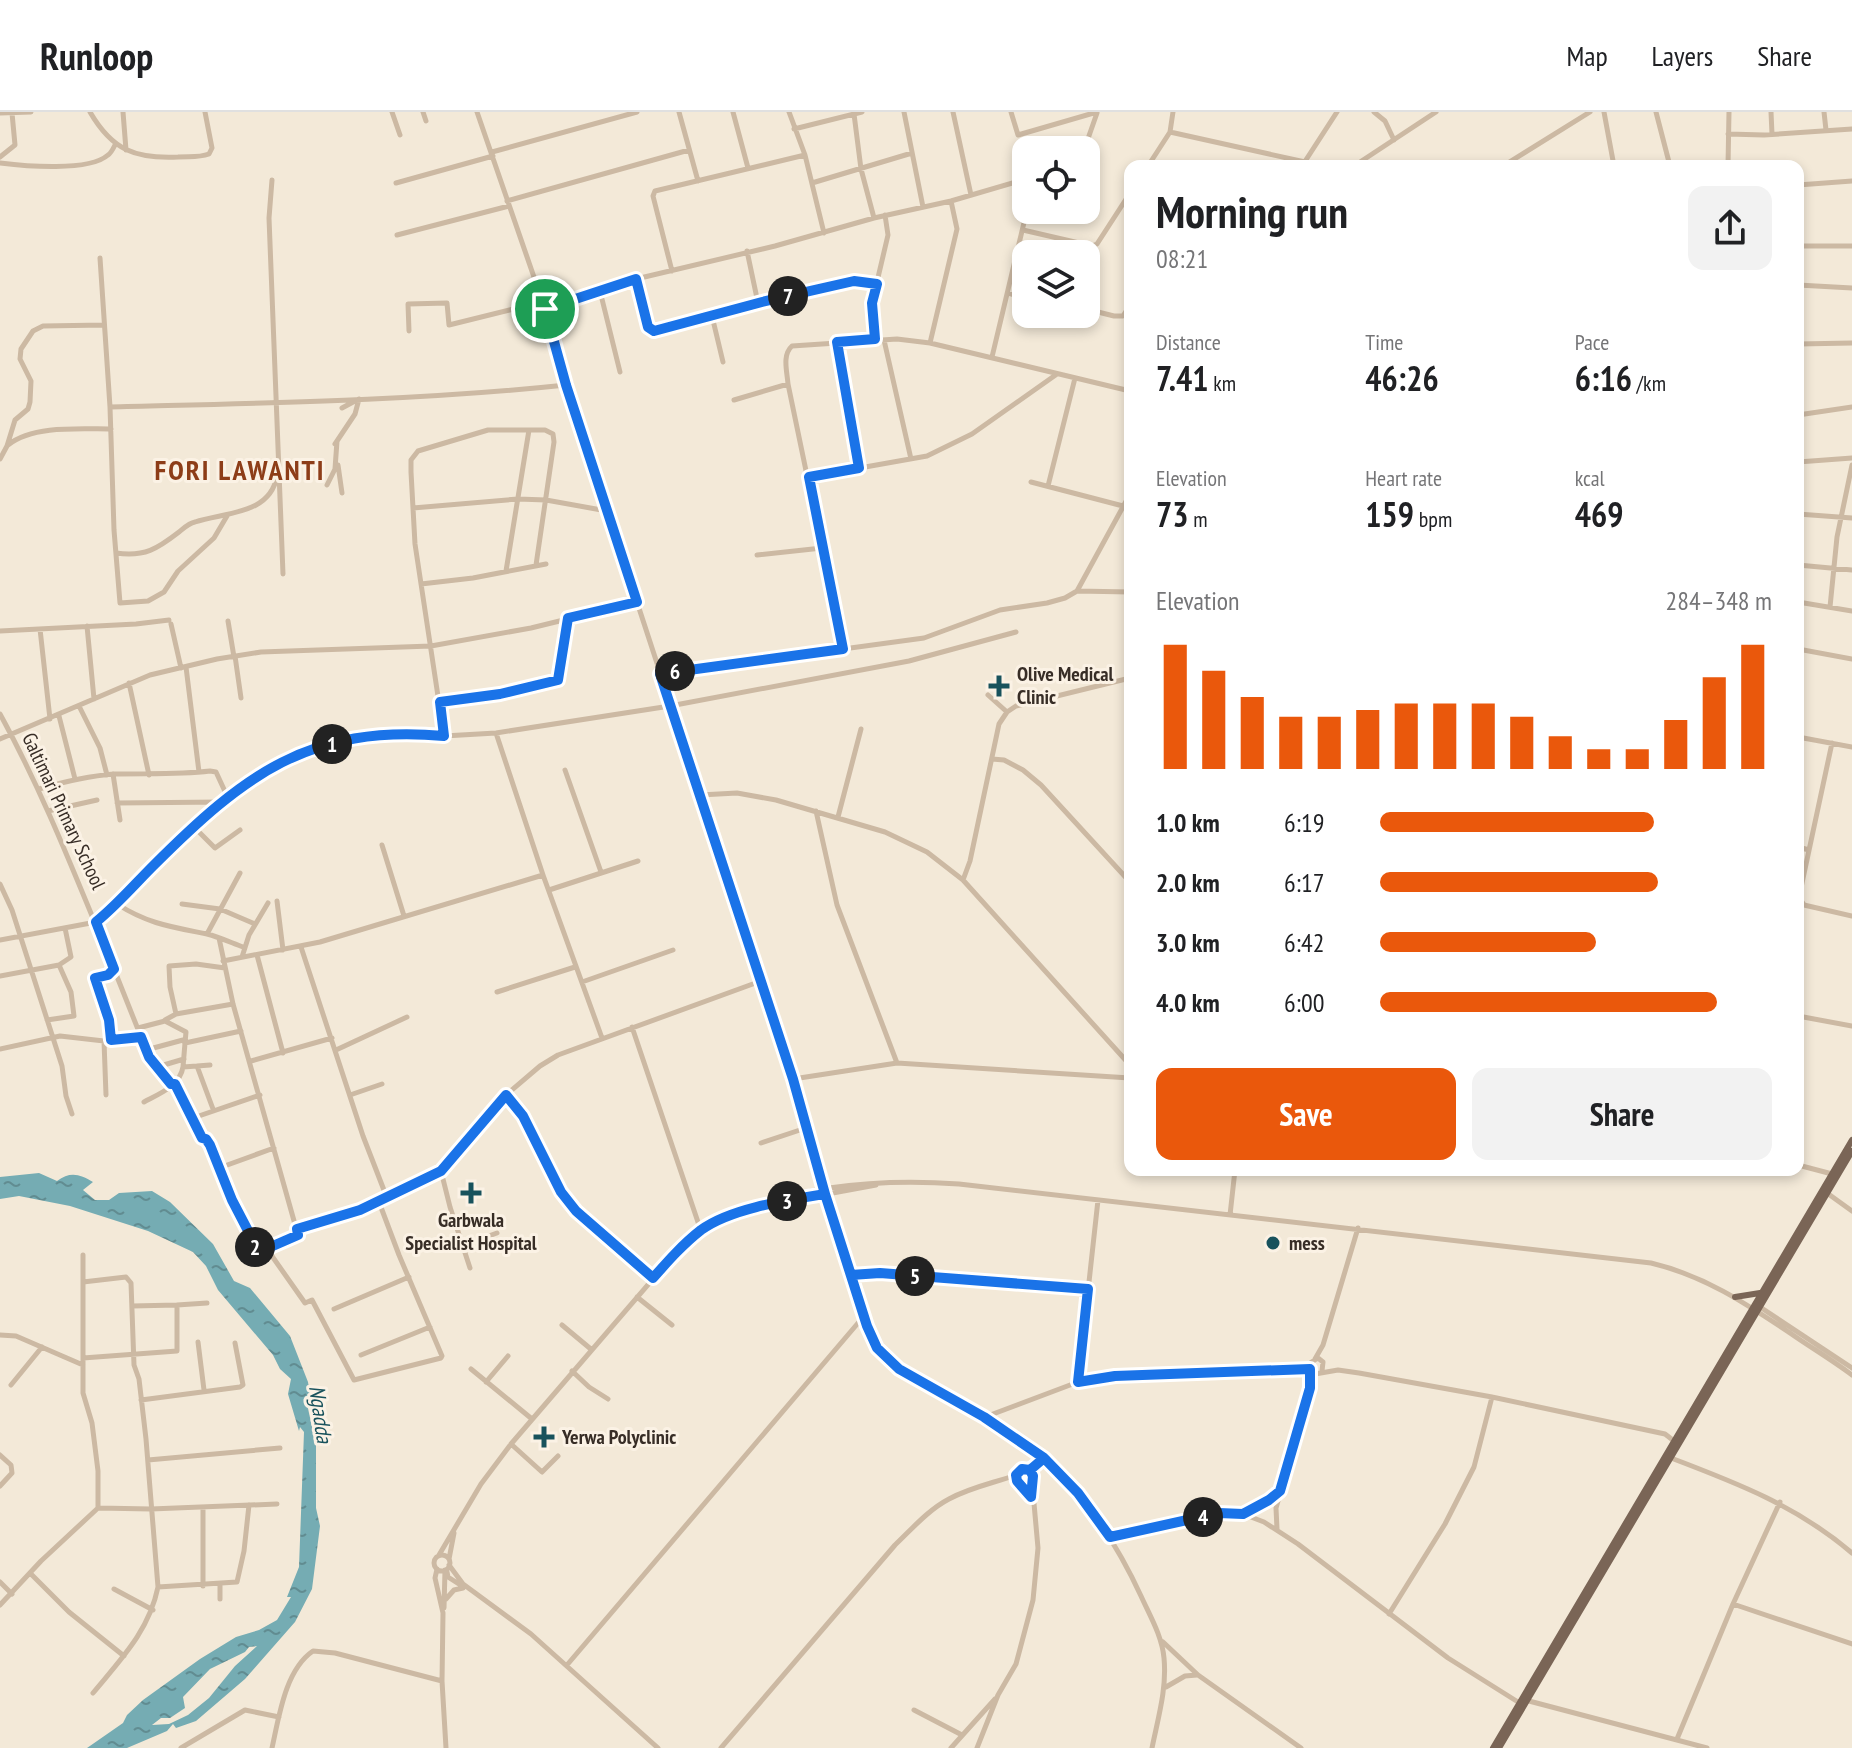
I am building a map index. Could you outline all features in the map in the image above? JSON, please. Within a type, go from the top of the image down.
[{"type":"main road","points":[[1499,1748],[1671,1458],[1760,1293],[1852,1140]]},
{"type":"main road","points":[[1493,1748],[1754,1307],[1827,1193],[1834,1174],[1852,1151]]},
{"type":"main road","points":[[1735,1297],[1760,1293]]},
{"type":"street","points":[[0,113],[31,112]]},
{"type":"street","points":[[90,112],[115,145],[148,158],[200,157],[209,154],[212,148],[205,112]]},
{"type":"street","points":[[123,112],[126,150]]},
{"type":"street","points":[[392,112],[400,135]]},
{"type":"street","points":[[423,112],[426,121]]},
{"type":"street","points":[[477,112],[543,306],[566,385],[793,1079],[824,1192],[877,1348],[890,1362],[984,1417],[1044,1458],[1078,1493],[1110,1537],[1162,1641],[1198,1675],[1301,1748]]},
{"type":"street","points":[[396,183],[637,112]]},
{"type":"street","points":[[679,112],[698,181]]},
{"type":"street","points":[[733,112],[748,168]]},
{"type":"street","points":[[789,112],[805,155],[824,233]]},
{"type":"street","points":[[794,129],[862,112]]},
{"type":"street","points":[[904,112],[923,207]]},
{"type":"street","points":[[953,112],[971,195]]},
{"type":"street","points":[[1011,112],[1018,135],[1097,112]]},
{"type":"street","points":[[1089,136],[1097,112]]},
{"type":"street","points":[[1152,160],[1170,132],[1173,112]]},
{"type":"street","points":[[1307,160],[1337,112]]},
{"type":"street","points":[[1374,112],[1385,121],[1394,140]]},
{"type":"street","points":[[1363,160],[1436,112]]},
{"type":"street","points":[[1513,160],[1590,112]]},
{"type":"street","points":[[1604,112],[1613,160]]},
{"type":"street","points":[[1656,112],[1668,160]]},
{"type":"street","points":[[1728,160],[1729,112]]},
{"type":"street","points":[[1771,112],[1772,134]]},
{"type":"street","points":[[1824,112],[1826,130]]},
{"type":"street","points":[[12,113],[15,145],[0,160],[20,166],[83,164],[109,155],[115,145]]},
{"type":"street","points":[[854,114],[861,169],[874,218]]},
{"type":"street","points":[[1728,134],[1852,129]]},
{"type":"street","points":[[1170,132],[1287,160]]},
{"type":"street","points":[[397,235],[689,150]]},
{"type":"street","points":[[812,183],[912,153]]},
{"type":"street","points":[[672,271],[653,196],[655,191],[805,155]]},
{"type":"street","points":[[272,180],[269,218],[283,574]]},
{"type":"street","points":[[1804,185],[1852,181]]},
{"type":"street","points":[[409,331],[408,304],[447,303],[449,325],[543,306],[636,279],[1012,183]]},
{"type":"street","points":[[930,343],[957,229],[951,201]]},
{"type":"street","points":[[1023,230],[1092,246],[1097,244],[1124,202]]},
{"type":"street","points":[[875,339],[872,303],[888,235],[885,215]]},
{"type":"street","points":[[992,357],[1024,224]]},
{"type":"street","points":[[1804,246],[1852,246]]},
{"type":"street","points":[[747,251],[758,303]]},
{"type":"street","points":[[100,258],[120,603],[148,601],[170,585],[178,571],[214,538],[227,516]]},
{"type":"street","points":[[636,279],[650,330],[654,331],[854,281],[877,284]]},
{"type":"street","points":[[1804,285],[1852,288]]},
{"type":"street","points":[[600,291],[620,372]]},
{"type":"street","points":[[1008,292],[1012,294]]},
{"type":"street","points":[[1100,312],[1124,314]]},
{"type":"street","points":[[712,316],[723,362]]},
{"type":"street","points":[[0,459],[15,420],[28,409],[30,402],[31,381],[20,359],[21,349],[33,331],[43,326],[104,325]]},
{"type":"street","points":[[843,649],[788,384],[786,353],[789,348],[875,339],[930,343],[1124,390]]},
{"type":"street","points":[[884,340],[911,459]]},
{"type":"street","points":[[837,342],[859,468]]},
{"type":"street","points":[[1804,344],[1852,343]]},
{"type":"street","points":[[809,477],[927,456],[972,434],[1058,373]]},
{"type":"street","points":[[1048,486],[1075,378]]},
{"type":"street","points":[[734,400],[788,384]]},
{"type":"street","points":[[110,407],[492,393],[566,385]]},
{"type":"street","points":[[342,408],[359,399]]},
{"type":"street","points":[[342,493],[336,442],[355,414],[359,399]]},
{"type":"street","points":[[1804,414],[1852,407]]},
{"type":"street","points":[[7,446],[18,439],[41,433],[111,429]]},
{"type":"street","points":[[444,736],[413,508],[411,460],[418,451],[488,430],[545,430],[553,434],[536,565]]},
{"type":"street","points":[[506,571],[529,430]]},
{"type":"street","points":[[327,485],[337,456]]},
{"type":"street","points":[[1804,462],[1852,458]]},
{"type":"street","points":[[116,553],[134,556],[159,548],[193,522],[227,516],[264,501],[275,487],[279,463]]},
{"type":"street","points":[[1830,607],[1840,517],[1851,466]]},
{"type":"street","points":[[660,674],[937,635],[1000,610],[1065,598],[1077,591],[1123,506],[1031,482]]},
{"type":"street","points":[[413,508],[518,499],[546,500],[607,511]]},
{"type":"street","points":[[1804,514],[1852,518]]},
{"type":"street","points":[[757,555],[822,548]]},
{"type":"street","points":[[421,584],[546,564]]},
{"type":"street","points":[[1804,566],[1852,570]]},
{"type":"street","points":[[1077,591],[1124,592]]},
{"type":"street","points":[[0,739],[129,683],[183,667],[261,652],[431,646],[531,628],[637,602]]},
{"type":"street","points":[[1804,603],[1852,611]]},
{"type":"street","points":[[440,702],[500,694],[558,680],[568,618]]},
{"type":"street","points":[[228,621],[241,698]]},
{"type":"street","points":[[0,631],[170,622],[183,667],[199,772]]},
{"type":"street","points":[[87,626],[94,699]]},
{"type":"street","points":[[40,629],[50,719]]},
{"type":"street","points":[[0,940],[96,922],[225,800],[265,770],[290,756],[318,746],[393,734],[444,736],[496,733],[670,706],[909,661],[1016,632]]},
{"type":"street","points":[[1804,650],[1852,659]]},
{"type":"street","points":[[963,880],[970,861],[999,724],[1007,712],[1016,706],[1124,679]]},
{"type":"street","points":[[129,683],[149,775]]},
{"type":"street","points":[[988,695],[1007,712]]},
{"type":"street","points":[[79,706],[110,775],[120,820]]},
{"type":"street","name":"Galtimari Primary School","points":[[0,714],[39,789],[146,1050],[171,1084],[175,1084],[202,1138],[210,1145],[257,1250],[267,1249]]},
{"type":"street","points":[[59,716],[75,779]]},
{"type":"street","points":[[838,817],[861,729]]},
{"type":"street","points":[[496,733],[602,1038]]},
{"type":"street","points":[[1804,738],[1852,747]]},
{"type":"street","points":[[1804,874],[1832,743]]},
{"type":"street","points":[[992,759],[1004,760],[1023,770],[1041,785],[1124,875]]},
{"type":"street","points":[[565,770],[601,872]]},
{"type":"street","points":[[39,789],[75,779],[110,775],[216,772],[225,800]]},
{"type":"street","points":[[700,795],[737,793],[776,800],[885,832],[927,852],[963,880],[1124,1058]]},
{"type":"street","points":[[48,811],[97,800]]},
{"type":"street","points":[[117,803],[225,800]]},
{"type":"street","points":[[816,811],[837,905],[897,1063]]},
{"type":"street","points":[[195,828],[215,848],[240,830]]},
{"type":"street","points":[[382,845],[404,916]]},
{"type":"street","points":[[1804,849],[1809,850]]},
{"type":"street","points":[[549,890],[638,861]]},
{"type":"street","points":[[207,934],[240,873]]},
{"type":"street","points":[[176,1014],[169,966],[224,965],[242,957],[301,947],[543,875]]},
{"type":"street","points":[[0,884],[21,938],[62,1066],[72,1114]]},
{"type":"street","points":[[277,901],[283,950]]},
{"type":"street","points":[[242,957],[243,947],[268,903]]},
{"type":"street","points":[[117,904],[134,915],[162,926],[207,934],[243,947]]},
{"type":"street","points":[[182,904],[220,909],[255,924]]},
{"type":"street","points":[[1804,905],[1852,916]]},
{"type":"street","points":[[0,976],[59,965],[71,957],[65,928]]},
{"type":"street","points":[[219,938],[233,1004],[298,1235],[267,1249],[305,1303],[312,1300],[354,1380],[441,1358],[379,1202]]},
{"type":"street","points":[[301,947],[387,1198]]},
{"type":"street","points":[[582,982],[673,950]]},
{"type":"street","points":[[257,955],[283,1053]]},
{"type":"street","points":[[47,1020],[74,1016],[71,992],[59,965]]},
{"type":"street","points":[[497,992],[575,967]]},
{"type":"street","points":[[106,1095],[109,1020],[95,978],[108,975],[114,969]]},
{"type":"street","points":[[297,1229],[379,1202],[441,1171],[506,1095],[558,1055],[761,981]]},
{"type":"street","points":[[138,1028],[165,1021],[176,1014],[233,1004]]},
{"type":"street","points":[[336,1050],[407,1017]]},
{"type":"street","points":[[1804,1017],[1852,1026]]},
{"type":"street","points":[[144,1102],[168,1089],[181,1077],[186,1032],[165,1021]]},
{"type":"street","points":[[632,1027],[701,1231]]},
{"type":"street","points":[[146,1050],[183,1040],[185,1043],[241,1031]]},
{"type":"street","points":[[0,1049],[70,1037],[108,1041],[141,1037]]},
{"type":"street","points":[[251,1061],[332,1038]]},
{"type":"street","points":[[157,1067],[184,1059]]},
{"type":"street","points":[[793,1079],[897,1063],[1124,1078]]},
{"type":"street","points":[[183,1067],[210,1065]]},
{"type":"street","points":[[197,1066],[213,1109]]},
{"type":"street","points":[[350,1095],[382,1084]]},
{"type":"street","points":[[193,1118],[260,1095]]},
{"type":"street","points":[[506,1095],[523,1116],[561,1192],[576,1211],[653,1278]]},
{"type":"street","points":[[761,1143],[806,1128]]},
{"type":"street","points":[[219,1168],[274,1148]]},
{"type":"street","points":[[1804,1166],[1834,1174]]},
{"type":"street","points":[[441,1171],[470,1268]]},
{"type":"street","points":[[1230,1215],[1234,1176]]},
{"type":"street","points":[[443,1613],[434,1561],[481,1484],[572,1371],[677,1251],[701,1231],[750,1207],[824,1192],[881,1183],[923,1181],[1651,1263],[1701,1279],[1754,1307],[1852,1368]]},
{"type":"street","points":[[1827,1193],[1852,1211]]},
{"type":"street","points":[[1078,1382],[1098,1200]]},
{"type":"street","points":[[1277,1530],[1275,1518],[1280,1491],[1310,1388],[1311,1366],[1323,1345],[1358,1228]]},
{"type":"street","points":[[464,1246],[497,1233]]},
{"type":"street","points":[[83,1255],[83,1393],[92,1423],[98,1471],[98,1508]]},
{"type":"street","points":[[851,1275],[880,1273],[1088,1289]]},
{"type":"street","points":[[83,1282],[120,1277],[130,1279],[134,1356],[148,1460],[158,1587],[153,1610],[141,1634],[93,1693]]},
{"type":"street","points":[[334,1309],[409,1277]]},
{"type":"street","points":[[637,1297],[672,1325]]},
{"type":"street","points":[[132,1306],[207,1303]]},
{"type":"street","points":[[0,1335],[16,1336],[83,1361],[177,1351],[177,1305]]},
{"type":"street","points":[[1754,1307],[1852,1375]]},
{"type":"street","points":[[567,1665],[864,1316]]},
{"type":"street","points":[[562,1325],[592,1350]]},
{"type":"street","points":[[361,1355],[430,1327]]},
{"type":"street","points":[[198,1342],[204,1390]]},
{"type":"street","points":[[141,1400],[243,1385],[235,1343]]},
{"type":"street","points":[[1310,1388],[1322,1368],[1323,1345]]},
{"type":"street","points":[[11,1385],[42,1347]]},
{"type":"street","points":[[486,1382],[508,1356]]},
{"type":"street","points":[[1311,1366],[1322,1368]]},
{"type":"street","points":[[984,1417],[1078,1382],[1115,1376],[1311,1366],[1492,1397],[1665,1434],[1674,1441]]},
{"type":"street","points":[[471,1369],[532,1419]]},
{"type":"street","points":[[572,1371],[608,1399]]},
{"type":"street","points":[[1389,1614],[1445,1524],[1474,1467],[1492,1397]]},
{"type":"street","points":[[511,1444],[544,1473],[558,1456]]},
{"type":"street","points":[[148,1460],[280,1448]]},
{"type":"street","points":[[0,1455],[11,1465],[12,1473],[0,1486]]},
{"type":"street","points":[[721,1748],[918,1522],[946,1500],[1016,1475],[1022,1469],[1030,1470],[1044,1458]]},
{"type":"street","points":[[1671,1458],[1780,1502],[1803,1515],[1852,1553]]},
{"type":"street","points":[[977,1748],[998,1695],[1016,1664],[1033,1600],[1038,1548],[1030,1470]]},
{"type":"street","points":[[1016,1475],[1031,1497]]},
{"type":"street","points":[[999,1481],[1021,1484],[1032,1481]]},
{"type":"street","points":[[1243,1514],[1280,1491]]},
{"type":"street","points":[[1677,1739],[1733,1604],[1780,1502]]},
{"type":"street","points":[[0,1605],[41,1561],[98,1508],[277,1504]]},
{"type":"street","points":[[158,1587],[235,1584],[249,1505]]},
{"type":"street","points":[[203,1506],[203,1586]]},
{"type":"street","points":[[1110,1537],[1219,1513],[1243,1514],[1277,1530],[1448,1658],[1518,1702]]},
{"type":"street","points":[[446,1748],[442,1681],[443,1613],[447,1566],[456,1526]]},
{"type":"street","points":[[439,1555],[456,1577],[567,1665],[658,1748]]},
{"type":"street","points":[[437,1569],[447,1566]]},
{"type":"street","points":[[447,1566],[448,1577],[466,1589]]},
{"type":"street","points":[[31,1574],[69,1612],[124,1656]]},
{"type":"street","points":[[0,1582],[12,1594]]},
{"type":"street","points":[[220,1585],[220,1599]]},
{"type":"street","points":[[114,1589],[153,1610]]},
{"type":"street","points":[[445,1600],[454,1590],[474,1590]]},
{"type":"street","points":[[1733,1604],[1852,1644]]},
{"type":"street","points":[[1152,1748],[1165,1688],[1162,1641]]},
{"type":"street","points":[[272,1748],[294,1673],[313,1651],[335,1653],[442,1681]]},
{"type":"street","points":[[1165,1688],[1185,1676],[1198,1675]]},
{"type":"street","points":[[951,1748],[998,1695]]},
{"type":"street","points":[[1529,1701],[1707,1748]]},
{"type":"street","points":[[181,1748],[245,1710],[279,1717]]},
{"type":"street","points":[[914,1710],[962,1735]]},
{"type":"water","points":[[39,1173],[57,1181],[75,1175],[93,1182],[83,1190],[95,1200],[109,1200],[119,1193],[152,1191],[170,1202],[213,1244],[234,1281],[250,1288],[290,1336],[308,1382],[310,1394],[307,1404],[316,1445],[316,1508],[320,1526],[312,1589],[295,1622],[245,1679],[196,1721],[176,1728],[173,1724],[167,1731],[127,1748],[87,1748],[123,1723],[143,1700],[200,1659],[236,1637],[277,1620],[291,1597],[287,1597],[299,1567],[304,1432],[300,1427],[299,1431],[288,1394],[291,1379],[218,1290],[206,1266],[193,1252],[148,1231],[70,1206],[19,1196],[0,1199],[0,1177]],"holes":[[[257,1646],[235,1666],[209,1698],[188,1715],[169,1724],[152,1725],[185,1708],[183,1697],[210,1669],[249,1647]]]},
{"type":"place","name":"Olive Medical Clinic","points":[[999,686]]},
{"type":"place","name":"Garbwala Specialist Hospital","points":[[471,1193]]},
{"type":"place","name":"mess","points":[[1273,1243]]},
{"type":"place","name":"Yerwa Polyclinic","points":[[544,1437]]},
{"type":"district","name":"FORI LAWANTI","points":[[240,469]]},
{"type":"route","points":[[545,309],[566,385],[637,602],[568,618],[558,680],[500,694],[440,702],[444,736],[393,734],[318,746],[290,756],[235,792],[96,922],[114,969],[108,975],[95,978],[109,1020],[111,1040],[141,1037],[155,1066],[171,1084],[175,1084],[202,1138],[210,1145],[232,1200],[259,1252],[298,1235],[297,1229],[360,1210],[424,1182],[445,1169],[506,1095],[523,1116],[561,1192],[576,1211],[653,1278],[677,1251],[720,1220],[752,1209],[825,1194],[867,1326],[877,1348],[899,1369],[984,1417],[1044,1458],[1030,1470],[1033,1476],[1031,1497],[1017,1481],[1016,1475],[1022,1469],[1030,1470],[1044,1458],[1078,1493],[1110,1537],[1219,1513],[1243,1514],[1269,1500],[1280,1491],[1310,1388],[1310,1369],[1115,1376],[1078,1382],[1088,1289],[880,1273],[851,1275],[793,1079],[660,674],[843,649],[809,477],[859,468],[837,342],[875,339],[872,303],[877,284],[854,281],[654,331],[648,327],[636,279],[545,309]]},
{"type":"water label","name":"Ngadda","points":[[321,1414]]}]
